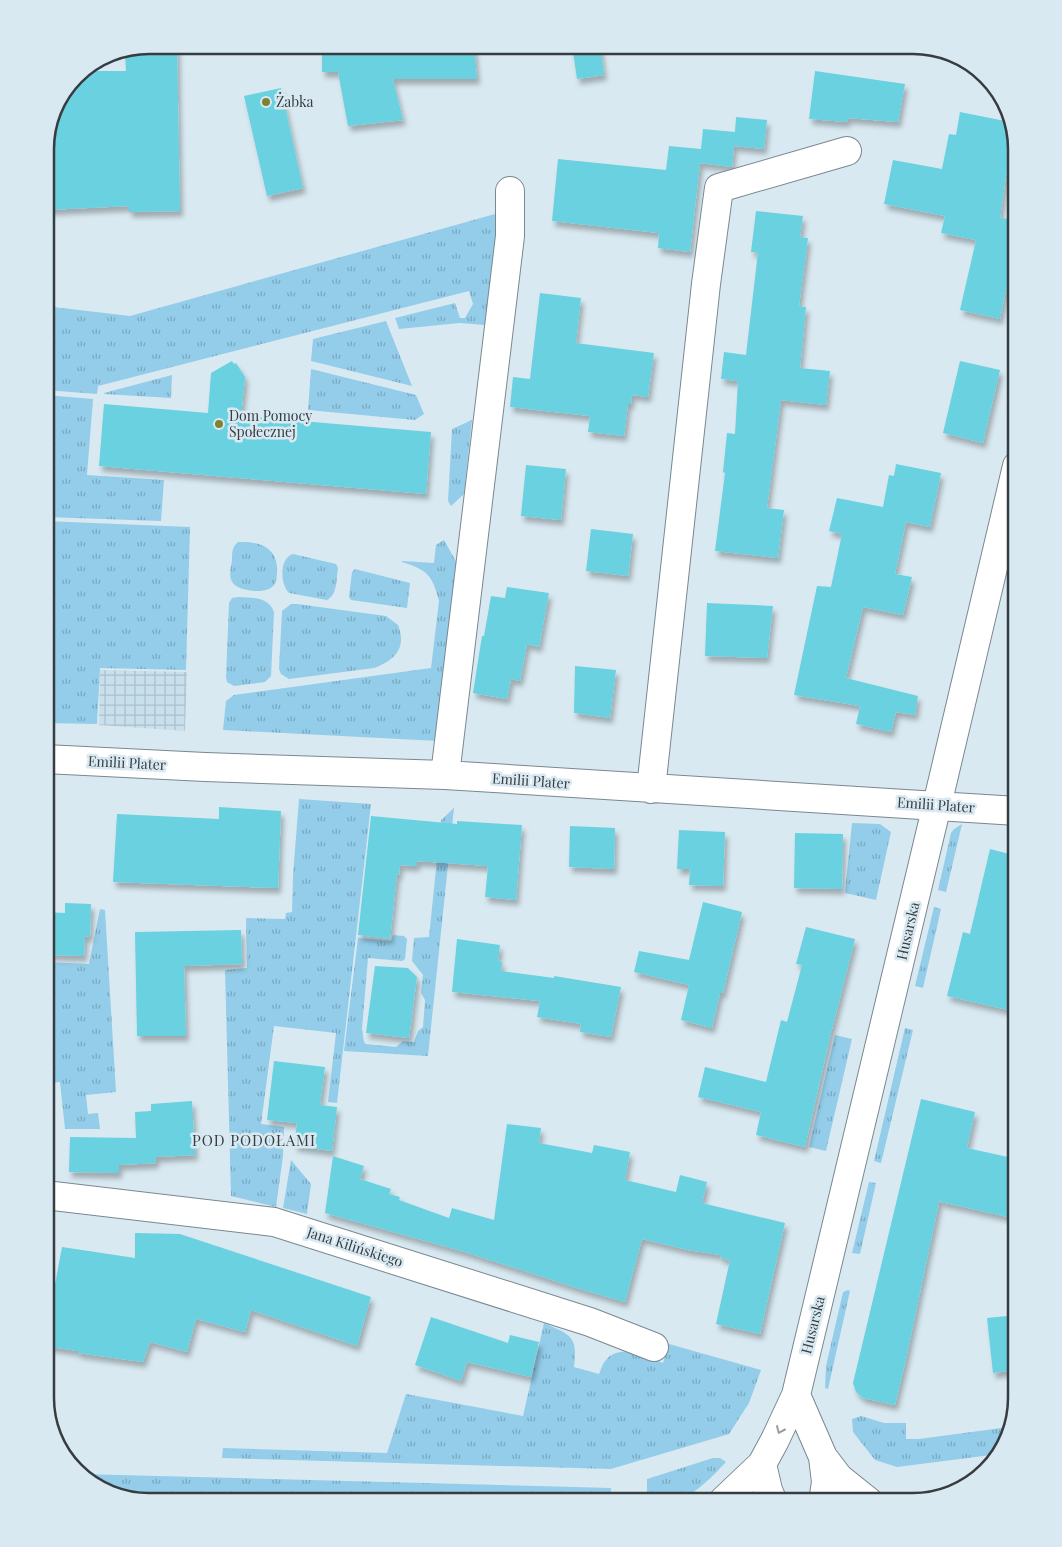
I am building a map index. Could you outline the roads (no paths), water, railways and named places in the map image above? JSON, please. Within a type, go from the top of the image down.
[{"type":"street","points":[[651,789],[706,284],[719,188],[847,151]]},
{"type":"street","points":[[445,776],[510,236],[510,191]]},
{"type":"street","name":"Husarska","points":[[731,1493],[762,1464],[796,1395],[1008,505]]},
{"type":"street","name":"Emilii Plater","points":[[54,760],[205,768],[445,776],[1008,810]]},
{"type":"street","name":"Jana Kilińskiego","points":[[54,1196],[274,1222],[590,1322],[654,1347]]},
{"type":"street","points":[[796,1395],[823,1457],[839,1478],[858,1493]]},
{"type":"street","points":[[823,1457],[826,1482],[824,1493]]},
{"type":"street","points":[[762,1464],[770,1493]]},
{"type":"place","name":"Żabka","points":[[266,102]]},
{"type":"place","name":"Dom Pomocy Społecznej","points":[[219,424]]},
{"type":"district","name":"POD PODOŁAMI","points":[[254,1141]]}]
